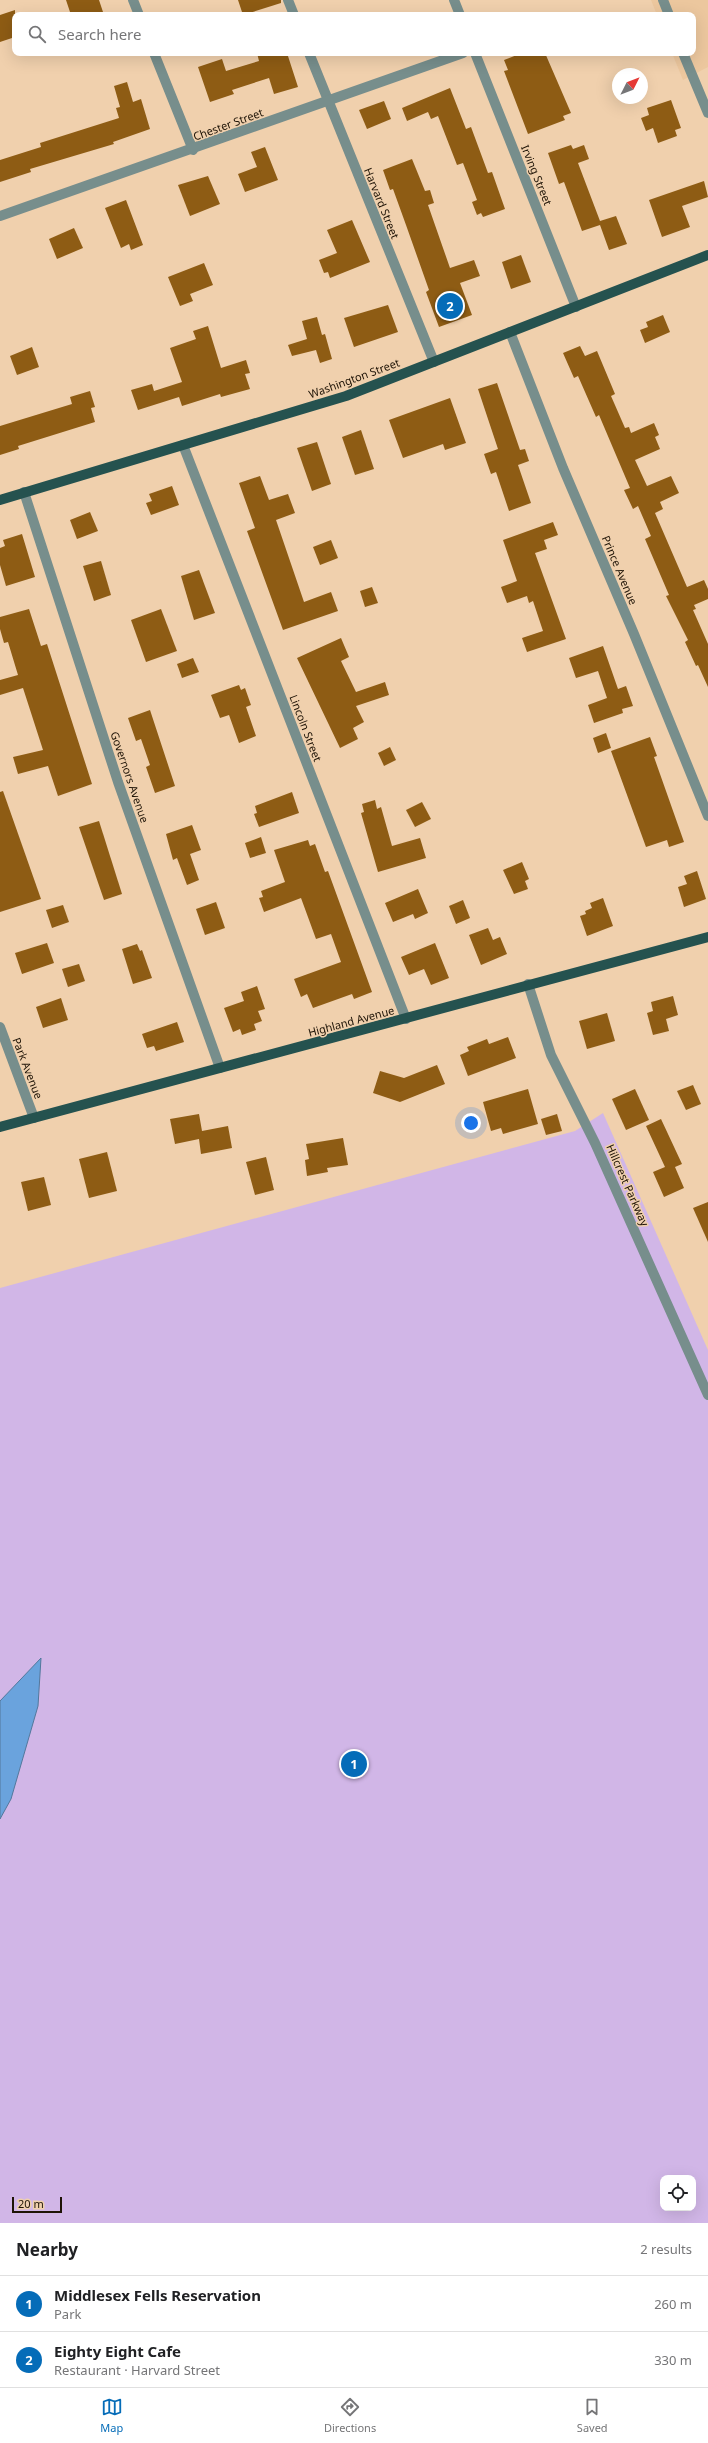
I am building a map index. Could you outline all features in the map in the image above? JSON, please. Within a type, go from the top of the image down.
[{"type":"main road","name":"Washington Street","points":[[0,500],[346,396],[708,254]]},
{"type":"main road","name":"Highland Avenue","points":[[0,1127],[406,1019],[528,984],[708,937]]},
{"type":"street","points":[[133,0],[138,12]]},
{"type":"street","points":[[288,0],[293,12]]},
{"type":"street","points":[[454,0],[459,12]]},
{"type":"street","points":[[663,0],[668,12]]},
{"type":"street","points":[[155,56],[193,150]]},
{"type":"street","name":"Harvard Street","points":[[310,56],[434,362]]},
{"type":"street","name":"Chester Street","points":[[0,216],[193,150],[327,99],[454,56]]},
{"type":"street","name":"Irving Street","points":[[477,56],[576,307]]},
{"type":"street","points":[[684,56],[708,113]]},
{"type":"street","name":"Prince Avenue","points":[[510,332],[563,468],[634,634],[708,816]]},
{"type":"street","name":"Lincoln Street","points":[[184,445],[406,1019]]},
{"type":"street","name":"Governors Avenue","points":[[24,492],[118,782],[220,1068]]},
{"type":"street","name":"Hillcrest Parkway","points":[[528,984],[551,1056],[598,1150],[708,1395]]},
{"type":"street","name":"Park Avenue","points":[[0,1027],[34,1118]]},
{"type":"shaded area","points":[[651,0],[708,0],[708,67],[683,80],[673,56],[696,56],[696,12],[656,12]]},
{"type":"shaded area","points":[[603,1113],[708,1350],[708,2223],[0,2223],[0,1288],[575,1131]]},
{"type":"water","points":[[41,1658],[38,1706],[11,1799],[0,1819],[0,1701]]},
{"type":"building","points":[[66,0],[99,0],[103,12],[70,12]]},
{"type":"building","points":[[238,0],[281,0],[281,3],[252,12],[242,12]]},
{"type":"building","points":[[15,10],[15,12],[12,12],[12,38],[0,42],[0,15]]},
{"type":"building","points":[[258,56],[288,56],[298,87],[274,94],[269,78],[232,90],[234,94],[210,102],[198,67],[222,59],[226,71],[259,61]]},
{"type":"building","points":[[514,56],[546,56],[571,113],[563,116],[565,120],[528,134],[504,71],[508,70],[504,60]]},
{"type":"building","points":[[127,82],[133,102],[141,99],[150,129],[113,142],[114,144],[30,169],[31,172],[0,182],[0,160],[41,147],[40,143],[119,118],[116,108],[120,107],[114,86]]},
{"type":"building","points":[[450,88],[466,129],[471,127],[488,173],[492,172],[505,209],[483,217],[481,213],[477,215],[472,202],[477,200],[463,163],[457,165],[438,116],[431,119],[428,112],[407,121],[402,108]]},
{"type":"building","points":[[671,100],[681,128],[675,130],[677,136],[658,143],[653,128],[646,131],[641,118],[649,115],[647,108]]},
{"type":"building","points":[[384,101],[391,119],[367,129],[359,110]]},
{"type":"building","points":[[571,145],[573,149],[584,145],[589,159],[578,163],[600,221],[616,216],[627,244],[609,250],[600,225],[582,231],[564,182],[559,184],[548,153]]},
{"type":"building","points":[[265,147],[278,180],[245,192],[238,174],[257,167],[251,152]]},
{"type":"building","points":[[412,159],[425,191],[430,190],[434,203],[428,205],[450,268],[474,260],[480,276],[460,283],[472,315],[439,327],[426,292],[429,290],[406,225],[393,189],[390,190],[383,170]]},
{"type":"building","points":[[208,176],[220,204],[190,216],[178,185]]},
{"type":"building","points":[[704,181],[708,197],[682,206],[690,227],[662,237],[649,200]]},
{"type":"building","points":[[126,200],[143,245],[131,250],[129,244],[121,248],[105,208]]},
{"type":"building","points":[[352,220],[370,262],[330,278],[328,272],[324,273],[319,260],[337,253],[327,230]]},
{"type":"building","points":[[74,228],[83,248],[57,259],[49,239]]},
{"type":"building","points":[[521,255],[531,282],[511,289],[502,262]]},
{"type":"building","points":[[204,263],[213,285],[190,294],[193,301],[180,306],[168,277]]},
{"type":"building","points":[[388,305],[398,332],[354,347],[344,318]]},
{"type":"building","points":[[663,315],[670,332],[645,343],[640,330],[648,327],[646,322]]},
{"type":"building","points":[[317,317],[322,335],[325,334],[332,359],[320,363],[316,350],[292,356],[288,345],[307,339],[302,321]]},
{"type":"building","points":[[208,326],[221,368],[246,360],[250,373],[245,374],[250,389],[221,397],[220,394],[182,406],[179,397],[138,410],[131,390],[152,384],[154,391],[182,382],[170,348],[196,339],[193,331]]},
{"type":"building","points":[[580,346],[585,356],[597,351],[615,394],[611,396],[625,428],[629,427],[631,433],[654,423],[659,435],[655,437],[660,449],[635,460],[647,486],[671,476],[679,493],[660,502],[663,509],[655,513],[687,587],[704,580],[708,589],[708,599],[694,605],[696,609],[693,610],[708,644],[708,687],[698,665],[696,666],[685,642],[688,640],[666,596],[669,595],[645,539],[651,536],[638,506],[633,509],[624,490],[630,488],[599,415],[596,417],[578,376],[574,378],[563,353]]},
{"type":"building","points":[[32,347],[39,367],[17,375],[10,356]]},
{"type":"building","points":[[497,383],[520,450],[525,449],[529,461],[518,465],[531,503],[509,511],[496,472],[491,474],[484,454],[498,449],[478,389]]},
{"type":"building","points":[[90,391],[95,407],[91,408],[95,422],[18,446],[19,449],[0,455],[0,426],[72,404],[70,397]]},
{"type":"building","points":[[450,398],[466,443],[445,450],[443,444],[403,458],[389,420]]},
{"type":"building","points":[[361,430],[374,469],[355,475],[342,437]]},
{"type":"building","points":[[317,442],[331,484],[312,491],[297,448]]},
{"type":"building","points":[[260,476],[269,500],[288,494],[295,513],[276,520],[304,602],[331,592],[338,611],[283,630],[247,531],[255,528],[239,483]]},
{"type":"building","points":[[172,486],[179,505],[151,515],[146,503],[152,501],[149,494]]},
{"type":"building","points":[[90,512],[98,531],[77,539],[70,520]]},
{"type":"building","points":[[553,522],[558,535],[544,540],[547,549],[535,553],[566,639],[527,652],[522,638],[543,631],[533,601],[529,603],[527,596],[507,603],[501,587],[517,581],[503,540]]},
{"type":"building","points":[[22,534],[35,577],[6,586],[0,565],[0,548],[5,546],[3,540]]},
{"type":"building","points":[[331,540],[338,558],[320,565],[313,547]]},
{"type":"building","points":[[101,561],[111,595],[94,601],[83,566]]},
{"type":"building","points":[[199,570],[215,613],[194,620],[181,576]]},
{"type":"building","points":[[372,587],[378,603],[365,607],[360,591]]},
{"type":"building","points":[[29,609],[41,646],[47,644],[92,784],[58,796],[48,766],[18,774],[13,757],[43,750],[23,688],[0,695],[0,680],[18,675],[8,642],[4,643],[0,629],[0,617]]},
{"type":"building","points":[[161,609],[177,651],[146,662],[131,620]]},
{"type":"building","points":[[341,638],[349,657],[341,661],[356,692],[385,682],[389,695],[356,706],[364,722],[353,728],[358,739],[340,748],[297,658]]},
{"type":"building","points":[[603,646],[618,689],[626,686],[633,706],[622,709],[623,713],[594,723],[588,705],[607,698],[598,671],[576,678],[569,658]]},
{"type":"building","points":[[193,658],[199,672],[182,678],[177,664]]},
{"type":"building","points":[[239,685],[241,690],[245,688],[251,705],[246,707],[256,736],[239,743],[229,715],[220,718],[211,695]]},
{"type":"building","points":[[150,710],[175,786],[155,793],[146,767],[150,765],[141,739],[136,741],[128,718]]},
{"type":"building","points":[[606,733],[611,748],[598,753],[593,738]]},
{"type":"building","points":[[650,737],[657,756],[654,757],[684,842],[669,847],[667,840],[646,847],[611,751]]},
{"type":"building","points":[[390,747],[396,760],[384,766],[378,753]]},
{"type":"building","points":[[3,791],[41,899],[0,912],[0,792]]},
{"type":"building","points":[[292,792],[299,813],[259,827],[254,814],[257,813],[255,806]]},
{"type":"building","points":[[375,800],[377,809],[381,807],[392,846],[420,838],[426,858],[378,872],[361,813],[364,812],[362,804]]},
{"type":"building","points":[[422,802],[431,819],[415,827],[406,810]]},
{"type":"building","points":[[99,821],[122,894],[104,900],[79,827]]},
{"type":"building","points":[[192,825],[201,850],[190,854],[199,880],[187,885],[177,858],[173,860],[166,834]]},
{"type":"building","points":[[261,837],[266,853],[250,858],[245,843]]},
{"type":"building","points":[[308,840],[310,846],[315,844],[325,872],[328,871],[372,992],[354,999],[352,994],[313,1008],[307,994],[301,997],[294,979],[341,962],[331,934],[316,939],[301,898],[264,912],[259,898],[263,897],[261,891],[285,882],[274,850]]},
{"type":"building","points":[[522,862],[529,879],[525,881],[528,889],[514,894],[503,870]]},
{"type":"building","points":[[697,871],[706,899],[684,907],[678,887],[687,884],[684,876]]},
{"type":"building","points":[[418,889],[428,913],[415,919],[413,914],[393,922],[385,903]]},
{"type":"building","points":[[603,898],[613,926],[587,936],[580,916],[586,914],[585,911],[592,908],[590,903]]},
{"type":"building","points":[[463,900],[470,918],[456,924],[449,906]]},
{"type":"building","points":[[216,902],[225,928],[205,935],[196,909]]},
{"type":"building","points":[[63,905],[69,922],[52,928],[46,910]]},
{"type":"building","points":[[488,928],[493,940],[500,937],[507,954],[481,965],[469,935]]},
{"type":"building","points":[[47,943],[54,963],[22,974],[15,953]]},
{"type":"building","points":[[435,943],[449,978],[431,985],[424,969],[409,975],[401,957]]},
{"type":"building","points":[[137,944],[140,951],[142,950],[152,978],[133,984],[122,949]]},
{"type":"building","points":[[79,964],[85,981],[68,987],[62,969]]},
{"type":"building","points":[[257,986],[265,1009],[258,1011],[262,1021],[254,1024],[256,1030],[242,1035],[240,1029],[233,1032],[224,1008],[244,1001],[241,992]]},
{"type":"building","points":[[673,996],[678,1015],[666,1019],[669,1031],[653,1035],[647,1013],[653,1011],[651,1002]]},
{"type":"building","points":[[61,998],[68,1020],[43,1028],[36,1007]]},
{"type":"building","points":[[607,1013],[615,1041],[587,1049],[579,1021]]},
{"type":"building","points":[[177,1022],[184,1042],[156,1051],[154,1046],[147,1048],[142,1034]]},
{"type":"building","points":[[508,1037],[516,1058],[468,1076],[460,1055],[469,1051],[467,1047],[487,1039],[489,1044]]},
{"type":"building","points":[[437,1065],[445,1084],[400,1102],[373,1093],[380,1071],[404,1078]]},
{"type":"building","points":[[693,1085],[701,1104],[686,1110],[677,1091]]},
{"type":"building","points":[[528,1089],[538,1124],[503,1134],[501,1128],[491,1131],[483,1102]]},
{"type":"building","points":[[635,1089],[649,1120],[626,1130],[612,1099]]},
{"type":"building","points":[[199,1114],[202,1131],[228,1126],[232,1148],[201,1154],[199,1139],[175,1144],[170,1119]]},
{"type":"building","points":[[557,1114],[562,1131],[546,1135],[541,1119]]},
{"type":"building","points":[[661,1119],[682,1164],[675,1167],[684,1188],[664,1197],[653,1172],[665,1167],[646,1126]]},
{"type":"building","points":[[343,1138],[348,1165],[327,1168],[328,1172],[307,1176],[305,1160],[309,1159],[306,1144]]},
{"type":"building","points":[[107,1152],[117,1191],[89,1198],[79,1159]]},
{"type":"building","points":[[266,1157],[274,1190],[255,1195],[246,1162]]},
{"type":"building","points":[[44,1177],[51,1205],[28,1211],[21,1182]]},
{"type":"building","points":[[708,1202],[708,1242],[693,1208]]},
{"type":"place","name":"Eighty Eight Cafe","points":[[450,306]]},
{"type":"place","name":"Middlesex Fells Reservation","points":[[354,1764]]}]
